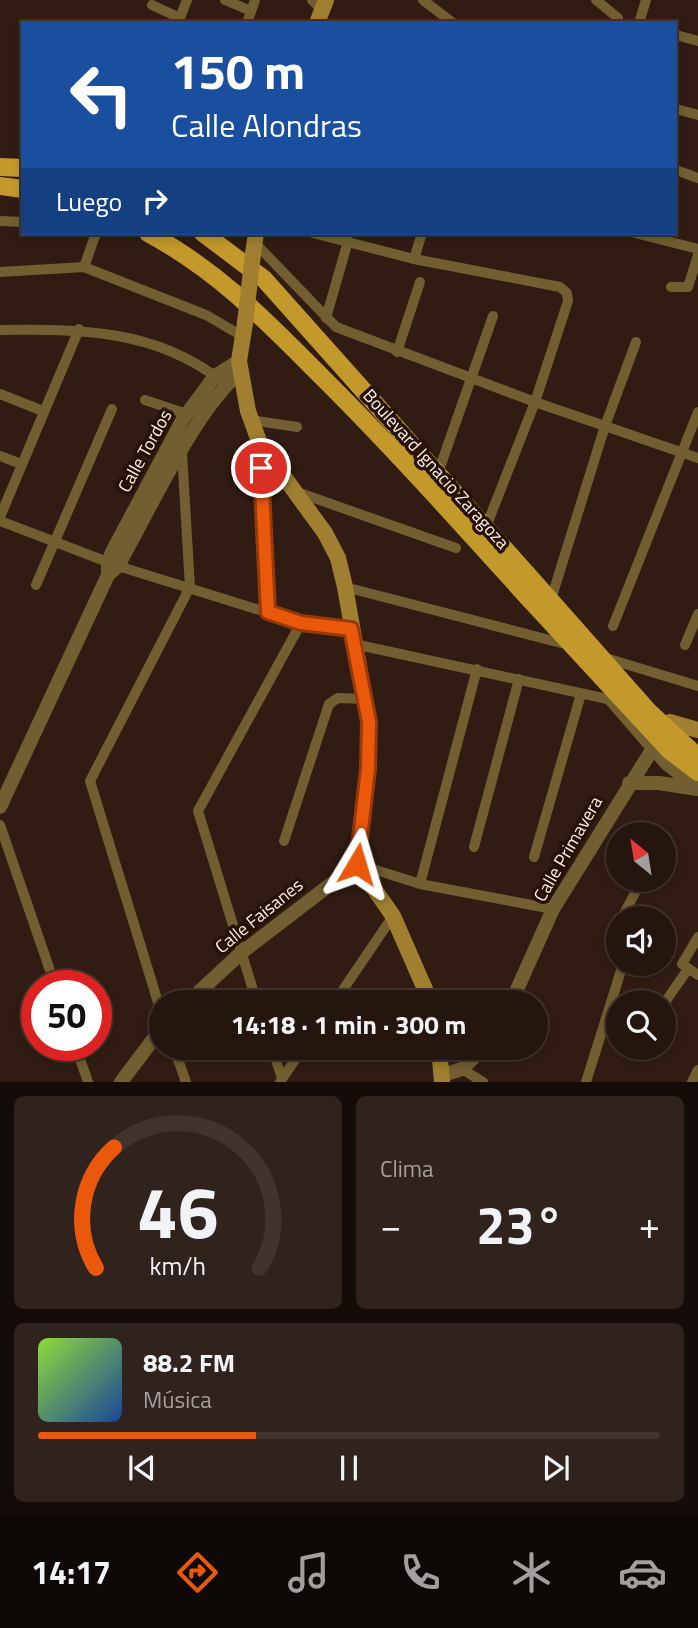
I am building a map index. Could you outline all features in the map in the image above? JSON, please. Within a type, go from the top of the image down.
[{"type":"main road","points":[[0,167],[21,168],[13,187]]},
{"type":"main road","name":"Boulevard Ignacio Zaragoza","points":[[152,235],[182,252],[242,296],[494,547]]},
{"type":"main road","name":"Boulevard Ignacio Zaragoza","points":[[206,235],[264,279],[486,527],[494,547]]},
{"type":"main road","points":[[254,243],[240,366],[251,419],[260,444],[326,533],[338,558],[369,722],[368,769],[357,864],[394,916],[425,990]]},
{"type":"main road","points":[[494,547],[527,574],[649,712],[698,757]]},
{"type":"main road","points":[[494,547],[533,602],[660,740],[698,772]]},
{"type":"main road","points":[[670,722],[698,730]]},
{"type":"main road","points":[[441,1060],[443,1079]]},
{"type":"street","points":[[152,5],[179,21],[187,0]]},
{"type":"street","points":[[225,0],[253,5]]},
{"type":"street","points":[[423,0],[450,21]]},
{"type":"street","points":[[596,0],[618,18]]},
{"type":"street","points":[[640,21],[646,0]]},
{"type":"street","points":[[677,36],[698,41]]},
{"type":"street","points":[[677,109],[698,115]]},
{"type":"street","points":[[677,170],[698,178]]},
{"type":"street","points":[[0,221],[21,222]]},
{"type":"street","points":[[84,267],[95,235]]},
{"type":"street","points":[[322,235],[414,259],[560,287],[567,293],[568,301],[535,402],[486,527]]},
{"type":"street","points":[[414,259],[421,235]]},
{"type":"street","points":[[643,235],[698,249]]},
{"type":"street","points":[[326,318],[348,241]]},
{"type":"street","points":[[254,243],[336,327],[535,402],[698,458]]},
{"type":"street","points":[[671,287],[688,287],[698,255]]},
{"type":"street","points":[[0,272],[84,267],[243,329]]},
{"type":"street","points":[[397,352],[420,282]]},
{"type":"street","points":[[438,473],[493,316]]},
{"type":"street","points":[[79,329],[0,519],[111,568],[190,587],[301,623],[612,700]]},
{"type":"street","points":[[0,330],[79,329],[152,343],[220,380]]},
{"type":"street","points":[[553,593],[605,426],[636,342]]},
{"type":"street","name":"Calle Tordos","points":[[0,807],[111,568],[187,414],[220,380],[240,366]]},
{"type":"street","name":"Calle Tordos","points":[[111,568],[182,453],[220,380]]},
{"type":"street","points":[[0,394],[43,411]]},
{"type":"street","points":[[145,400],[187,414]]},
{"type":"street","points":[[36,586],[112,409]]},
{"type":"street","points":[[613,626],[698,412]]},
{"type":"street","points":[[251,419],[297,427]]},
{"type":"street","points":[[260,444],[268,612]]},
{"type":"street","points":[[154,990],[90,781],[190,587],[182,453]]},
{"type":"street","points":[[0,456],[21,464]]},
{"type":"street","points":[[295,491],[456,548]]},
{"type":"street","name":"Boulevard Ignacio Zaragoza","points":[[494,547],[522,558],[609,659],[670,722],[698,745]]},
{"type":"street","name":"Boulevard Ignacio Zaragoza","points":[[494,547],[501,574],[652,747],[698,789]]},
{"type":"street","points":[[345,587],[502,630],[561,643]]},
{"type":"street","points":[[685,645],[698,614]]},
{"type":"street","points":[[253,990],[198,811],[301,623]]},
{"type":"street","points":[[609,659],[698,687]]},
{"type":"street","points":[[420,884],[477,668]]},
{"type":"street","points":[[474,847],[519,679]]},
{"type":"street","points":[[534,858],[581,694]]},
{"type":"street","points":[[284,841],[329,704],[338,698],[365,699]]},
{"type":"street","name":"Calle Primavera","points":[[517,990],[554,909],[629,783],[670,722]]},
{"type":"street","points":[[629,783],[659,783],[698,789]]},
{"type":"street","points":[[0,825],[50,970]]},
{"type":"street","points":[[357,864],[420,884],[554,909]]},
{"type":"street","name":"Calle Faisanes","points":[[201,990],[241,953],[357,864]]},
{"type":"street","points":[[343,990],[394,916]]},
{"type":"street","points":[[672,990],[698,937]]},
{"type":"street","points":[[685,967],[698,975]]},
{"type":"street","points":[[586,1082],[619,976]]},
{"type":"street","points":[[121,1082],[149,1045]]},
{"type":"street","points":[[178,1060],[186,1082]]},
{"type":"street","points":[[275,1060],[281,1080]]},
{"type":"street","points":[[281,1080],[295,1060]]},
{"type":"street","points":[[443,1079],[462,1069],[471,1060]]},
{"type":"street","points":[[81,1061],[88,1082]]},
{"type":"street","points":[[462,1069],[483,1082]]},
{"type":"street","points":[[692,1082],[698,1070]]},
{"type":"route","points":[[261,468],[268,612],[301,623],[351,629],[369,722],[368,769],[357,864]]}]
